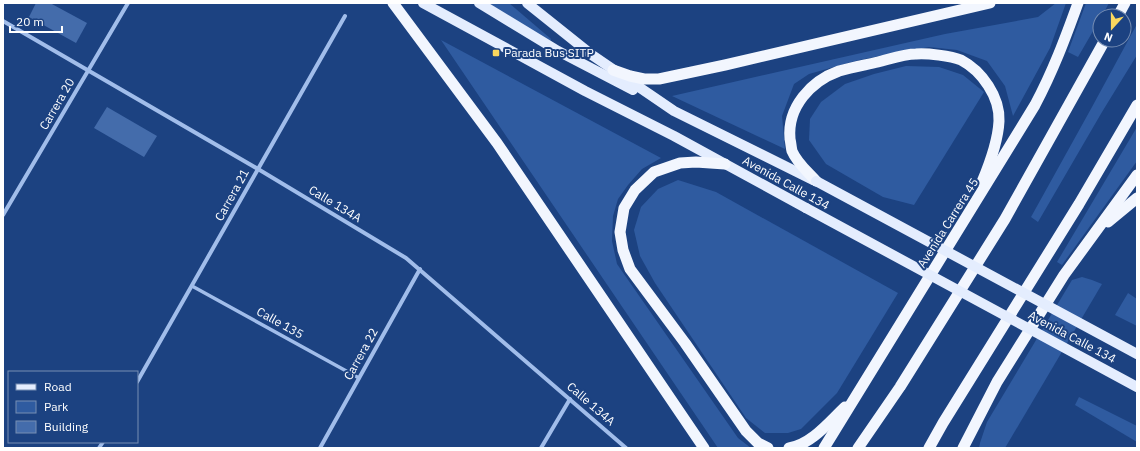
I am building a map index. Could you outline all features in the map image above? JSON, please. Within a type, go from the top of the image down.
[{"type":"highway","points":[[393,3],[496,143],[704,448]]},
{"type":"highway","points":[[613,70],[644,79],[659,79],[990,3]]},
{"type":"highway","name":"Avenida Carrera 45","points":[[824,448],[1022,127],[1049,79],[1078,3]]},
{"type":"highway","points":[[858,448],[900,387],[1005,219],[1101,48]]},
{"type":"highway","points":[[816,181],[798,161],[791,150],[790,133],[794,113],[801,99],[810,88],[828,76],[840,71],[916,54],[938,55],[960,60],[974,69],[984,80],[994,95],[998,106],[999,121],[995,145],[988,170],[969,214]]},
{"type":"highway","points":[[930,448],[943,422],[1080,204],[1137,105]]},
{"type":"highway","points":[[725,164],[696,162],[680,163],[654,172],[635,190],[624,208],[620,232],[623,250],[630,269],[746,431],[758,443],[768,448]]},
{"type":"highway","points":[[964,448],[997,382],[1064,275],[1137,175]]},
{"type":"highway","points":[[1096,231],[1137,198]]},
{"type":"highway","points":[[789,448],[805,443],[822,429],[855,397]]},
{"type":"highway","points":[[972,448],[973,429]]},
{"type":"main road","name":"Avenida Calle 134","points":[[423,3],[585,91],[674,136],[1137,387]]},
{"type":"main road","points":[[479,3],[558,51],[674,112]]},
{"type":"main road","name":"Avenida Calle 134","points":[[527,3],[587,51],[674,112],[816,181],[1137,354]]},
{"type":"street","name":"Carrera 20","points":[[3,215],[128,3]]},
{"type":"street","name":"Carrera 21","points":[[138,380],[345,16]]},
{"type":"street","name":"Calle 134A","points":[[3,21],[258,169],[406,258],[626,448]]},
{"type":"street","name":"Carrera 22","points":[[320,448],[420,269]]},
{"type":"street","name":"Calle 135","points":[[192,286],[359,378]]},
{"type":"street","points":[[541,448],[570,399]]},
{"type":"green space","points":[[488,3],[509,3],[551,39],[550,42]]},
{"type":"green space","points":[[1056,3],[1066,3],[1050,48],[1013,116],[1005,86],[987,61],[957,50],[929,47],[859,60],[809,74],[794,84],[782,116],[785,149],[672,96],[945,34],[1038,17]]},
{"type":"green space","points":[[1086,3],[1109,3],[1106,8],[1092,8],[1092,33],[1078,57],[1068,52]]},
{"type":"green space","points":[[1137,24],[1137,55],[1038,222],[1031,217],[1124,48],[1132,48],[1132,33]]},
{"type":"green space","points":[[441,40],[661,158],[642,169],[618,199],[613,216],[612,241],[617,264],[738,438],[751,448],[718,448]]},
{"type":"green space","points":[[906,66],[939,67],[963,75],[984,92],[914,205],[883,197],[826,164],[809,140],[810,119],[821,102],[845,84],[874,74]]},
{"type":"green space","points":[[1137,127],[1137,161],[1062,265],[1057,262]]},
{"type":"green space","points":[[678,180],[716,192],[898,293],[837,393],[801,429],[788,433],[765,433],[746,418],[655,283],[640,256],[634,230],[641,207],[658,189]]},
{"type":"green space","points":[[1082,277],[1102,284],[1005,448],[979,448],[987,422],[1072,280]]},
{"type":"green space","points":[[1128,293],[1137,299],[1137,326],[1115,315]]},
{"type":"green space","points":[[1079,397],[1137,426],[1137,442],[1075,405]]},
{"type":"building","points":[[36,3],[50,3],[87,23],[76,43],[29,17]]},
{"type":"building","points":[[107,107],[157,136],[144,157],[94,128]]},
{"type":"place","name":"Parada Bus SITP","points":[[496,53]]}]
